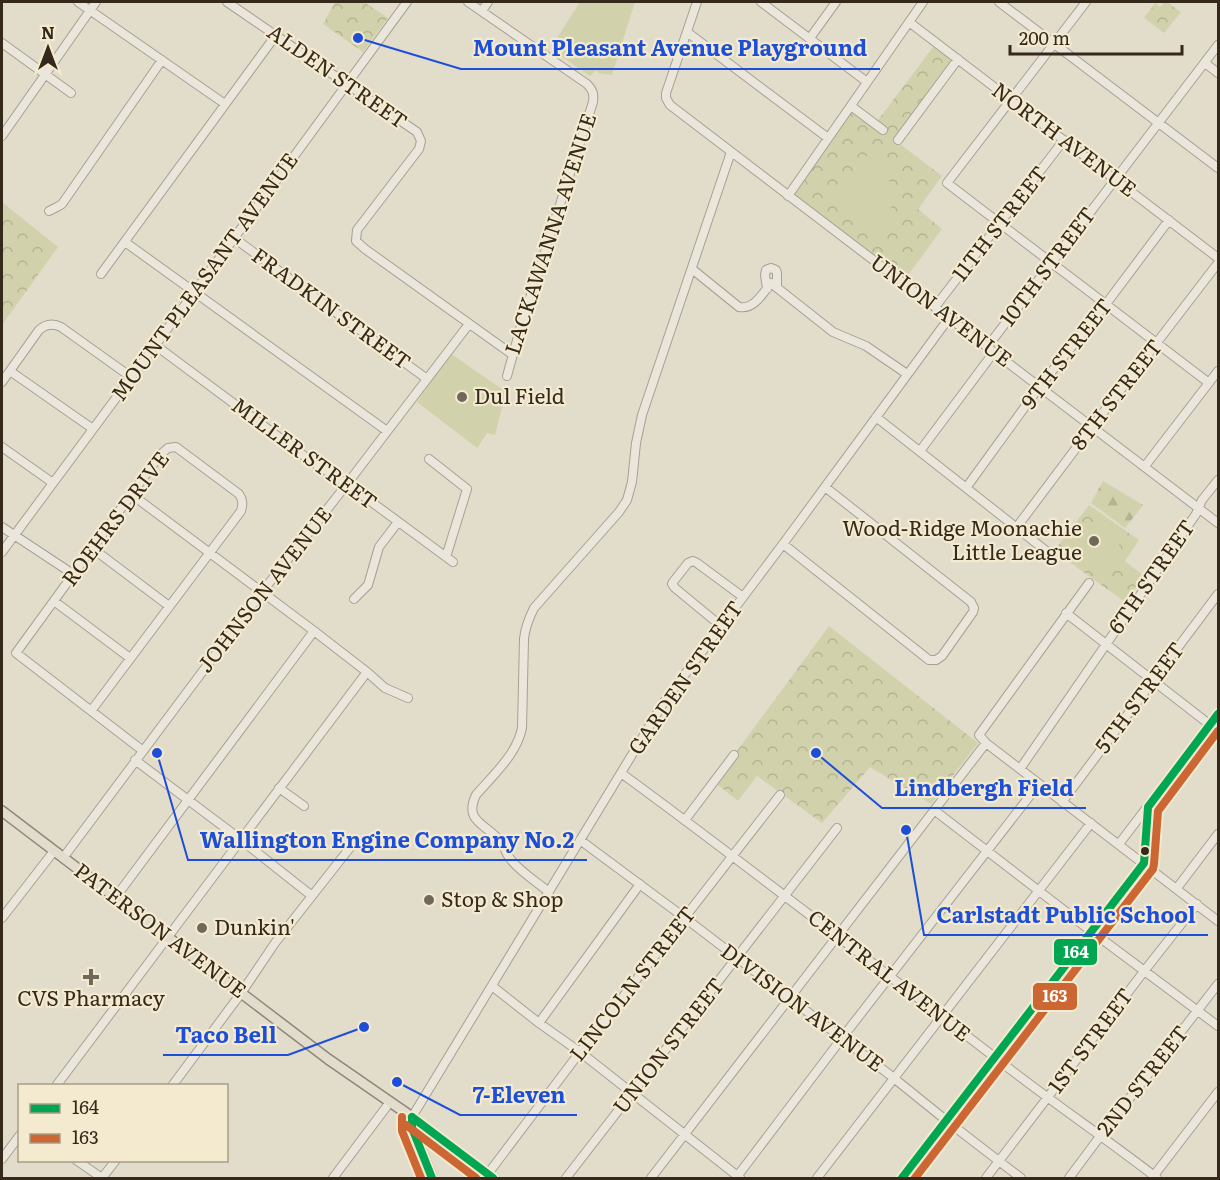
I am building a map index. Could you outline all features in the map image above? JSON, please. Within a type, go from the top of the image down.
[{"type":"main road","name":"PATERSON AVENUE","points":[[2,811],[328,1059],[412,1117]]},
{"type":"main road","points":[[412,1117],[412,1128],[432,1179]]},
{"type":"street","points":[[78,2],[225,104]]},
{"type":"street","points":[[2,136],[96,2]]},
{"type":"street","name":"ALDEN STREET","points":[[227,2],[417,132],[421,141],[419,149],[357,230],[356,241],[513,354]]},
{"type":"street","name":"MOUNT PLEASANT AVENUE","points":[[2,552],[407,2]]},
{"type":"street","points":[[468,2],[482,11],[488,2]]},
{"type":"street","points":[[697,2],[687,32],[828,138]]},
{"type":"street","points":[[761,2],[867,82]]},
{"type":"street","points":[[810,38],[836,2]]},
{"type":"street","points":[[788,196],[923,2]]},
{"type":"street","points":[[999,2],[1218,168]]},
{"type":"street","points":[[1086,2],[947,183],[1209,383]]},
{"type":"street","name":"LACKAWANNA AVENUE","points":[[482,11],[587,84],[593,92],[593,102],[507,376]]},
{"type":"street","name":"NORTH AVENUE","points":[[909,22],[1218,258]]},
{"type":"street","name":"UNION AVENUE","points":[[687,32],[666,93],[670,105],[1218,523]]},
{"type":"street","points":[[101,274],[276,35]]},
{"type":"street","points":[[2,43],[71,93]]},
{"type":"street","name":"10TH STREET","points":[[920,452],[1051,263],[1218,45]]},
{"type":"street","points":[[898,140],[958,59]]},
{"type":"street","points":[[49,211],[62,204],[162,60]]},
{"type":"street","points":[[1205,63],[1218,73]]},
{"type":"street","points":[[851,106],[883,130]]},
{"type":"street","name":"11TH STREET","points":[[935,307],[1064,140]]},
{"type":"street","points":[[549,892],[511,861],[501,842],[477,822],[473,812],[474,800],[513,750],[520,736],[524,639],[526,625],[534,608],[619,512],[630,492],[642,415],[730,152]]},
{"type":"street","name":"9TH STREET","points":[[966,488],[1040,386],[1169,220]]},
{"type":"street","name":"FRADKIN STREET","points":[[234,238],[427,379]]},
{"type":"street","points":[[125,242],[387,431]]},
{"type":"street","name":"8TH STREET","points":[[1016,528],[1218,263]]},
{"type":"street","points":[[767,289],[765,273],[771,268],[777,273],[777,287]]},
{"type":"street","points":[[692,269],[743,308],[753,305],[771,283],[833,332],[866,346],[907,374]]},
{"type":"street","name":"GARDEN STREET","points":[[412,1117],[664,702],[949,318]]},
{"type":"street","points":[[2,382],[39,330],[52,324],[61,327],[131,377]]},
{"type":"street","name":"JOHNSON AVENUE","points":[[63,858],[262,592],[469,324]]},
{"type":"street","name":"MILLER STREET","points":[[155,345],[449,560],[467,489],[429,459]]},
{"type":"street","points":[[10,371],[93,429]]},
{"type":"street","points":[[1145,466],[1218,371]]},
{"type":"street","points":[[876,417],[1050,554]]},
{"type":"street","points":[[2,447],[53,483]]},
{"type":"street","name":"ROEHRS DRIVE","points":[[91,711],[241,511],[242,502],[239,494],[180,449],[172,447],[164,450],[16,653],[91,711],[142,750]]},
{"type":"street","name":"6TH STREET","points":[[1020,769],[1105,644],[1141,596],[1196,514],[1202,500],[1218,480]]},
{"type":"street","points":[[783,544],[929,660],[936,660],[942,656],[973,612],[971,602],[825,487]]},
{"type":"street","points":[[131,494],[386,688],[408,698]]},
{"type":"street","points":[[354,599],[368,585],[379,547],[398,522]]},
{"type":"street","points":[[2,527],[73,574]]},
{"type":"street","points":[[92,548],[169,606]]},
{"type":"street","points":[[721,626],[673,586],[688,563],[693,561],[697,563],[743,597]]},
{"type":"street","points":[[1089,583],[979,735],[986,743],[1218,921]]},
{"type":"street","name":"5TH STREET","points":[[1062,802],[1218,594]]},
{"type":"street","points":[[54,601],[130,658]]},
{"type":"street","points":[[1066,613],[1218,731]]},
{"type":"street","points":[[115,898],[314,631]]},
{"type":"street","points":[[57,1084],[367,672]]},
{"type":"street","points":[[1119,844],[1218,714]]},
{"type":"street","points":[[651,1179],[986,743]]},
{"type":"street","points":[[685,820],[734,755]]},
{"type":"street","points":[[135,760],[312,896]]},
{"type":"street","name":"CENTRAL AVENUE","points":[[621,773],[1048,1098],[1101,1135],[1154,1178]]},
{"type":"street","points":[[492,986],[738,1178],[842,1038],[1039,784]]},
{"type":"street","points":[[279,788],[304,806]]},
{"type":"street","name":"LINCOLN STREET","points":[[490,1177],[580,1053],[780,795]]},
{"type":"street","points":[[902,1179],[1144,863],[1148,807]]},
{"type":"street","points":[[934,810],[1218,1026]]},
{"type":"street","points":[[818,1179],[1091,823]]},
{"type":"street","name":"UNION STREET","points":[[566,1179],[837,828]]},
{"type":"street","points":[[1177,888],[1218,834]]},
{"type":"street","points":[[173,1084],[242,992],[275,943],[356,840]]},
{"type":"street","name":"DIVISION AVENUE","points":[[580,840],[895,1078],[1021,1179]]},
{"type":"street","points":[[2,918],[54,851]]},
{"type":"street","points":[[539,1023],[640,884]]},
{"type":"street","name":"1ST STREET","points":[[986,1179],[1197,904]]},
{"type":"street","name":"2ND STREET","points":[[1069,1179],[1218,984]]},
{"type":"street","points":[[1154,1178],[1218,1092]]},
{"type":"street","points":[[333,1179],[390,1102]]},
{"type":"street","points":[[412,1117],[490,1177]]},
{"type":"street","points":[[2,1159],[18,1138]]},
{"type":"street","points":[[77,1162],[102,1179],[115,1162]]},
{"type":"green space","points":[[335,2],[364,2],[388,18],[363,52],[323,24]]},
{"type":"green space","points":[[580,2],[635,2],[612,75],[599,73],[596,70],[590,76],[561,56],[562,53],[552,46]]},
{"type":"green space","points":[[1165,2],[1181,12],[1164,33],[1144,18],[1155,3],[1160,7]]},
{"type":"green space","points":[[937,42],[960,59],[896,141],[942,176],[918,209],[942,229],[903,282],[788,193],[852,104],[875,124]]},
{"type":"green space","points":[[869,153],[886,169],[893,196],[890,213],[879,231],[835,199]]},
{"type":"green space","points":[[2,202],[58,247],[2,325]]},
{"type":"green space","name":"Dul Field","points":[[450,353],[506,392],[495,435],[487,433],[477,448],[417,402]]},
{"type":"green space","points":[[1103,481],[1143,505],[1125,528],[1091,503]]},
{"type":"green space","points":[[1089,505],[1139,540],[1125,561],[1144,576],[1125,602],[1054,551]]},
{"type":"green space","name":"Wood-Ridge Moonachie Little League","points":[[1089,523],[1110,523],[1125,530],[1115,556],[1104,575],[1073,561],[1059,550],[1074,532]]},
{"type":"green space","points":[[829,626],[978,743],[931,804],[870,767],[822,823],[757,776],[738,801],[714,782]]},
{"type":"transit line","name":"164","points":[[902,1178],[1144,863],[1148,807],[1218,714]]},
{"type":"transit line","name":"163","points":[[915,1178],[1153,869],[1158,811],[1218,731]]},
{"type":"transit line","name":"163","points":[[402,1117],[402,1131],[421,1178]]},
{"type":"transit line","name":"164","points":[[412,1117],[493,1178]]},
{"type":"transit line","name":"164","points":[[412,1117],[412,1128],[432,1178]]},
{"type":"transit line","name":"163","points":[[406,1125],[476,1178]]},
{"type":"place","name":"Mount Pleasant Avenue Playground","points":[[358,38]]},
{"type":"place","name":"Dul Field","points":[[462,397]]},
{"type":"place","name":"Wood-Ridge Moonachie Little League","points":[[1094,541]]},
{"type":"place","name":"Wallington Engine Company No.2","points":[[157,753]]},
{"type":"place","name":"Lindbergh Field","points":[[816,753]]},
{"type":"place","name":"Carlstadt Public School","points":[[906,830]]},
{"type":"place","name":"Stop & Shop","points":[[429,900]]},
{"type":"place","name":"Dunkin'","points":[[202,928]]},
{"type":"place","name":"CVS Pharmacy","points":[[91,977]]},
{"type":"place","name":"Taco Bell","points":[[364,1027]]},
{"type":"place","name":"7-Eleven","points":[[397,1082]]}]
